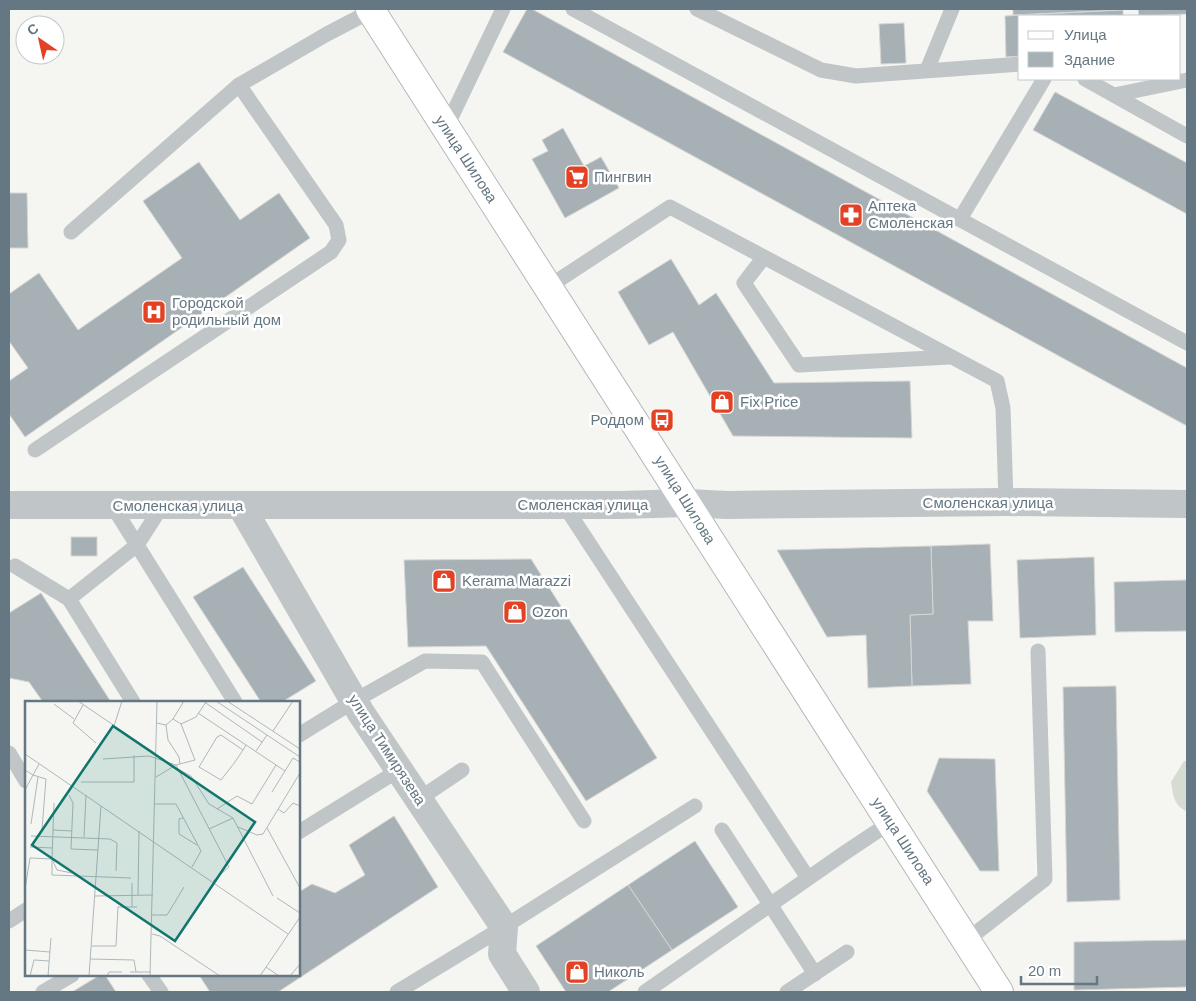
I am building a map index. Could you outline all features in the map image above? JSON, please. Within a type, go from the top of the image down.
[{"type":"main road","name":"улица Шилова","points":[[374,9],[446,128],[999,992]]},
{"type":"street","name":"Смоленская улица","points":[[9,505],[727,505],[1185,498]]},
{"type":"street","name":"улица Тимирязева","points":[[241,506],[354,701],[504,927]]},
{"type":"street","points":[[504,927],[502,954],[526,992]]},
{"type":"lane","points":[[72,232],[239,85],[374,9]]},
{"type":"lane","points":[[446,128],[503,9]]},
{"type":"lane","points":[[573,9],[1187,343]]},
{"type":"lane","points":[[697,9],[821,70],[856,76],[1018,64]]},
{"type":"lane","points":[[927,70],[952,9]]},
{"type":"lane","points":[[960,219],[1043,80]]},
{"type":"lane","points":[[1087,80],[1187,136]]},
{"type":"lane","points":[[1114,95],[1187,80]]},
{"type":"lane","points":[[35,450],[331,252],[339,240],[336,225],[239,85]]},
{"type":"lane","points":[[548,287],[670,207],[997,381],[1003,408],[1006,502]]},
{"type":"lane","points":[[764,257],[744,283],[799,365],[952,357]]},
{"type":"lane","points":[[564,505],[808,878]]},
{"type":"lane","points":[[112,506],[234,701]]},
{"type":"lane","points":[[69,599],[137,545],[162,506]]},
{"type":"lane","points":[[15,566],[69,599],[132,701]]},
{"type":"lane","points":[[967,940],[1045,879],[1038,651]]},
{"type":"lane","points":[[300,734],[425,661],[482,662],[584,821]]},
{"type":"lane","points":[[9,753],[25,780]]},
{"type":"lane","points":[[300,831],[399,770]]},
{"type":"lane","points":[[419,800],[462,770]]},
{"type":"lane","points":[[397,992],[504,927],[695,806]]},
{"type":"lane","points":[[645,992],[891,822]]},
{"type":"lane","points":[[722,830],[815,974]]},
{"type":"lane","points":[[9,921],[25,911]]},
{"type":"lane","points":[[787,992],[847,952]]},
{"type":"lane","points":[[43,992],[70,976]]},
{"type":"lane","points":[[150,976],[161,992]]},
{"type":"shaded area","points":[[1184,761],[1187,761],[1187,811],[1177,803],[1171,782]]},
{"type":"building","points":[[527,9],[532,9],[1187,368],[1187,426],[503,52]]},
{"type":"building","points":[[1013,9],[1123,9],[1123,10],[1013,15]]},
{"type":"building","points":[[1138,9],[1187,9],[1187,14],[1139,15]]},
{"type":"building","points":[[1123,10],[1123,15],[1025,15]]},
{"type":"building","points":[[1018,15],[1018,56],[1006,57],[1005,16]]},
{"type":"building","points":[[904,23],[906,63],[881,64],[879,24]]},
{"type":"building","points":[[1055,92],[1187,163],[1187,214],[1033,130]]},
{"type":"building","name":"Пингвин","points":[[563,128],[584,166],[601,157],[619,188],[565,218],[532,159],[548,151],[542,140]]},
{"type":"building","name":"Городской родильный дом","points":[[199,162],[240,220],[279,193],[310,238],[25,437],[9,414],[9,381],[28,368],[9,341],[9,294],[39,273],[78,330],[182,258],[143,201]]},
{"type":"building","points":[[9,193],[27,193],[28,248],[9,248]]},
{"type":"building","points":[[671,259],[699,305],[716,293],[774,383],[910,381],[912,438],[733,436],[673,332],[649,345],[618,292]]},
{"type":"building","points":[[71,537],[97,537],[97,556],[71,556]]},
{"type":"building","points":[[990,544],[993,621],[968,621],[971,684],[912,686],[910,615],[933,614],[931,546]]},
{"type":"building","points":[[931,546],[933,614],[910,615],[912,686],[868,688],[866,635],[827,637],[777,550]]},
{"type":"building","points":[[1094,557],[1096,635],[1020,638],[1017,560]]},
{"type":"building","points":[[531,559],[657,758],[586,801],[486,646],[408,647],[404,560]]},
{"type":"building","points":[[243,567],[316,681],[284,701],[260,701],[193,597]]},
{"type":"building","points":[[1187,580],[1187,631],[1115,632],[1114,582]]},
{"type":"building","points":[[41,593],[110,701],[42,701],[29,682],[9,678],[9,613]]},
{"type":"building","points":[[1116,686],[1120,900],[1067,902],[1063,687]]},
{"type":"building","points":[[939,758],[995,759],[999,871],[980,871],[927,791]]},
{"type":"building","points":[[394,816],[438,887],[278,992],[210,992],[200,976],[300,976],[300,891],[312,884],[335,893],[365,875],[349,845]]},
{"type":"building","points":[[695,841],[738,907],[672,950],[628,885]]},
{"type":"building","points":[[628,885],[672,950],[608,992],[566,992],[536,946]]},
{"type":"building","points":[[1187,940],[1187,987],[1074,990],[1074,942]]},
{"type":"building","points":[[98,976],[106,976],[116,992],[72,992]]},
{"type":"place","name":"Пингвин","points":[[577,177]]},
{"type":"place","name":"Аптека Смоленская","points":[[851,215]]},
{"type":"place","name":"Городской родильный дом","points":[[154,312]]},
{"type":"place","name":"Fix Price","points":[[722,402]]},
{"type":"place","name":"Роддом","points":[[662,420]]},
{"type":"place","name":"Kerama Marazzi","points":[[444,581]]},
{"type":"place","name":"Ozon","points":[[515,612]]},
{"type":"place","name":"Николь","points":[[577,972]]}]
